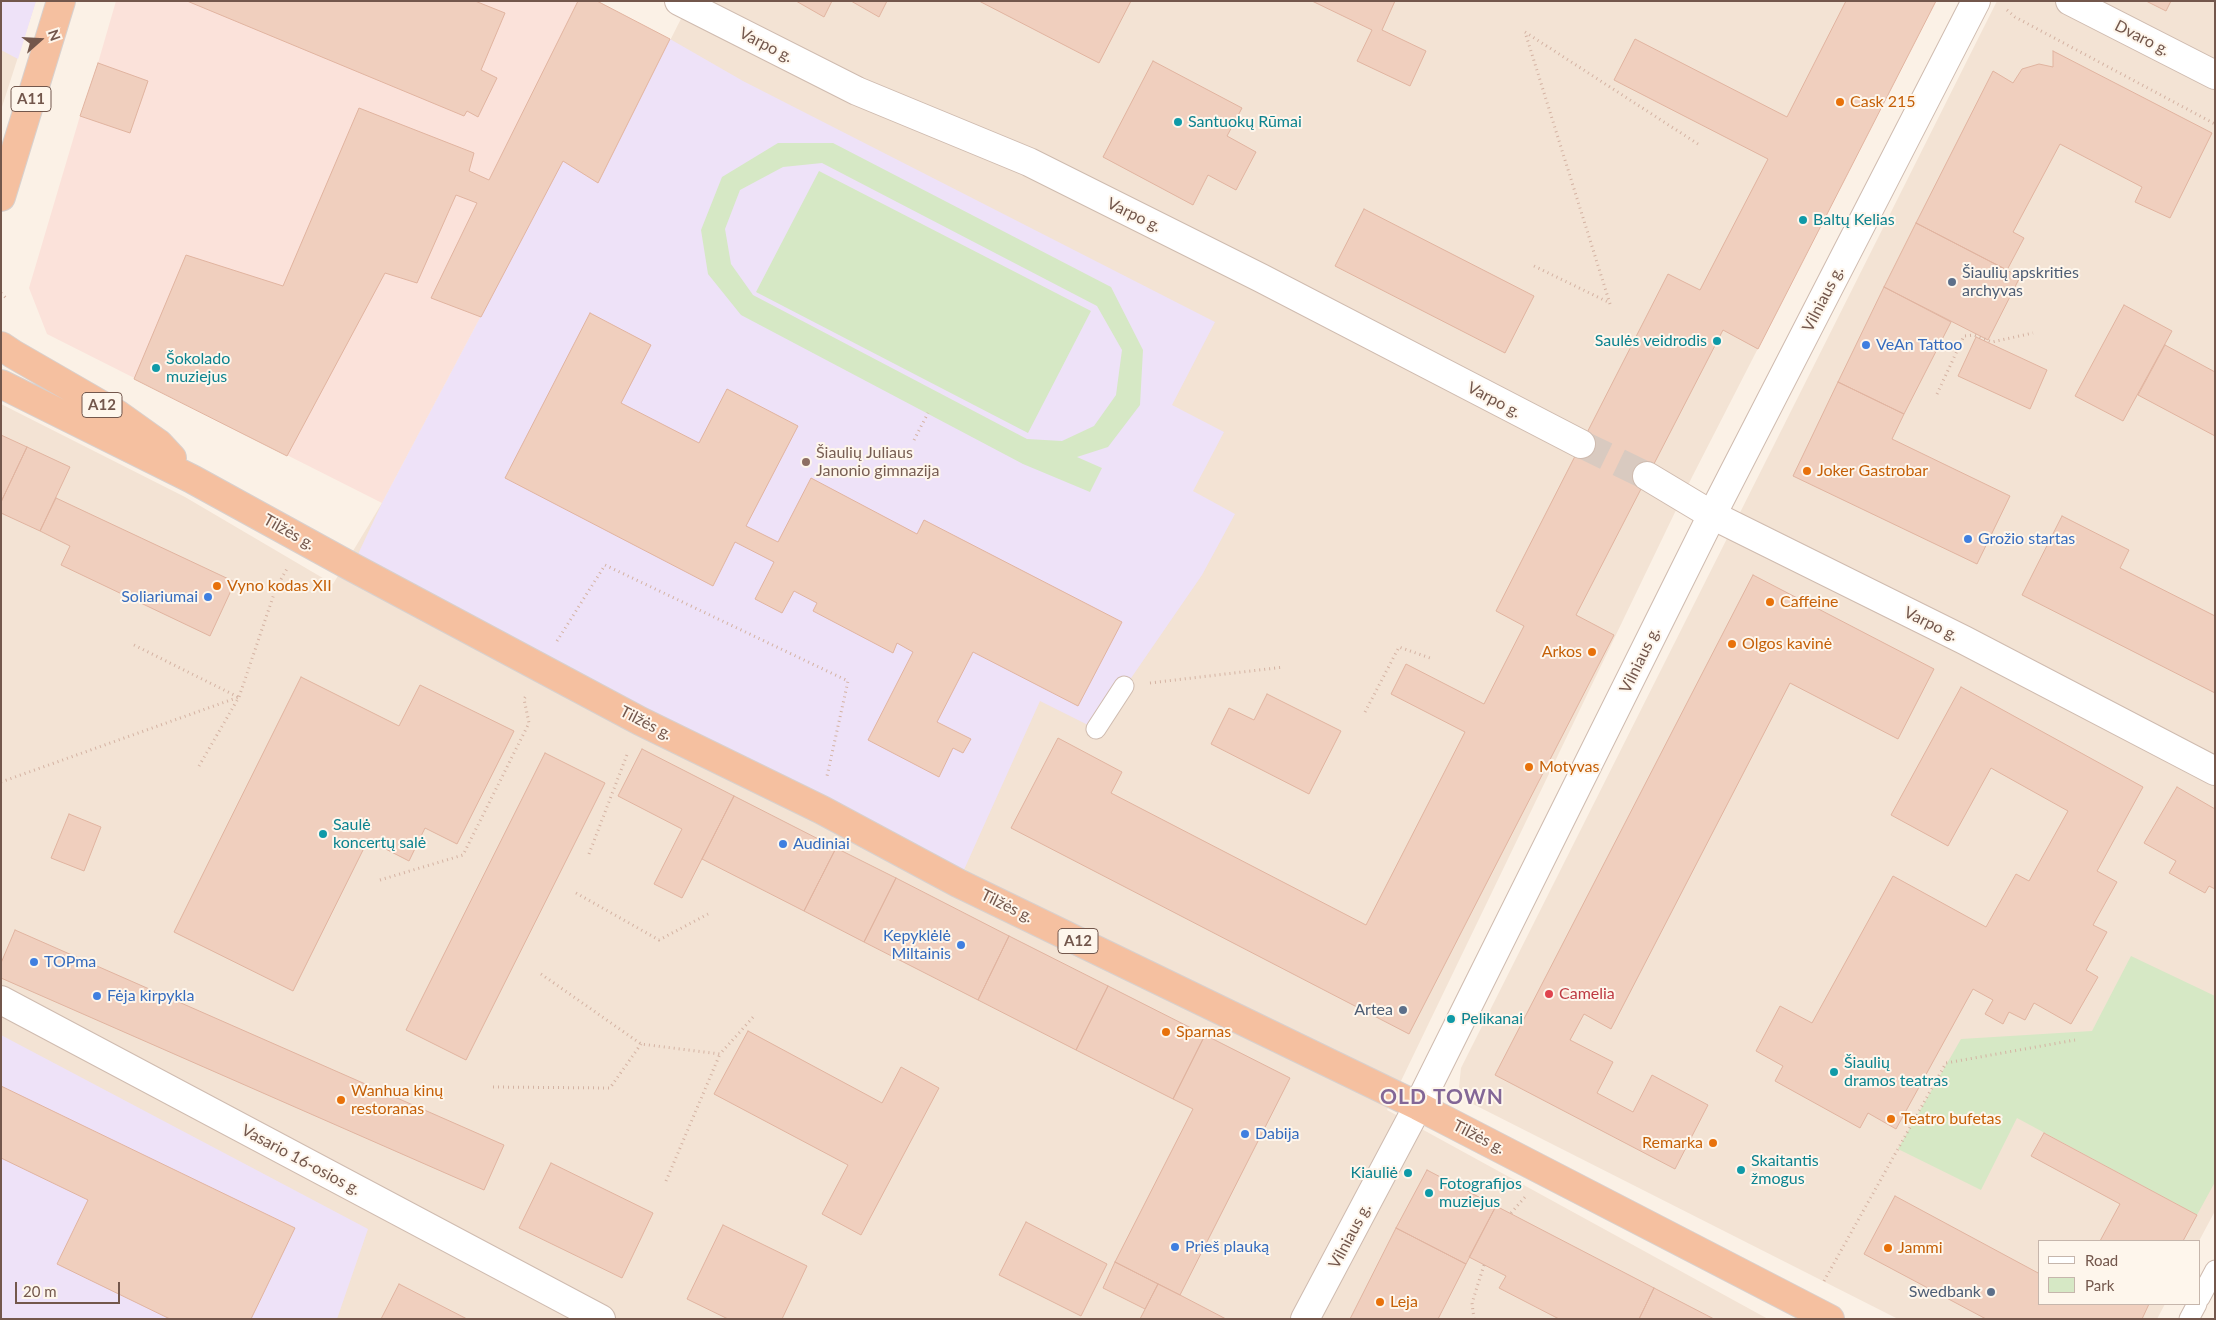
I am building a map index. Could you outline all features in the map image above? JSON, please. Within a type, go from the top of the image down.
[{"type":"highway","name":"A11","points":[[1,197],[61,1]]},
{"type":"highway","name":"Tilžės g.","points":[[1,346],[118,414],[159,444],[192,479]]},
{"type":"highway","name":"Tilžės g.","points":[[1,384],[192,479],[640,721],[822,810],[958,882],[1418,1106],[1819,1313]]},
{"type":"street","name":"Varpo g.","points":[[679,1],[857,91],[1029,162],[1261,278],[1581,444]]},
{"type":"street","name":"Vilniaus g.","points":[[1306,1319],[1418,1106],[1712,515],[1976,1]]},
{"type":"street","name":"Dvaro g.","points":[[2070,1],[2215,75]]},
{"type":"street","name":"Varpo g.","points":[[1647,476],[1712,515],[1964,640],[2215,771]]},
{"type":"street","name":"Vasario 16-osios g.","points":[[1,1000],[601,1319]]},
{"type":"lane","points":[[1096,729],[1124,686]]},
{"type":"lane","points":[[2201,1296],[2215,1270]]},
{"type":"lane","points":[[2189,1319],[2196,1305]]},
{"type":"path","points":[[2003,7],[2014,17],[2215,124]]},
{"type":"path","points":[[1534,266],[1610,304],[1525,32],[1698,144]]},
{"type":"path","points":[[1,293],[7,299]]},
{"type":"path","points":[[1937,394],[1964,336],[1974,335],[1992,342],[2033,333]]},
{"type":"path","points":[[914,440],[928,413]]},
{"type":"path","points":[[541,668],[604,565],[848,681],[834,738],[822,810]]},
{"type":"path","points":[[199,766],[239,697],[276,588]]},
{"type":"path","points":[[134,645],[239,697]]},
{"type":"path","points":[[1365,712],[1399,647],[1430,658]]},
{"type":"path","points":[[1124,686],[1284,667]]},
{"type":"path","points":[[1,782],[239,697]]},
{"type":"path","points":[[380,880],[463,855],[529,723],[524,699]]},
{"type":"path","points":[[589,854],[640,721]]},
{"type":"path","points":[[576,893],[659,940],[708,914]]},
{"type":"path","points":[[541,974],[640,1044],[720,1054]]},
{"type":"path","points":[[666,1181],[720,1054],[755,1015]]},
{"type":"path","points":[[1819,1313],[1946,1064],[2074,1040]]},
{"type":"path","points":[[493,1087],[610,1088],[640,1044]]},
{"type":"path","points":[[1474,1319],[1472,1303],[1484,1265]]},
{"type":"shaded area","points":[[1,1],[36,1],[1,110]]},
{"type":"shaded area","points":[[1,1],[36,1],[18,59],[1,50]]},
{"type":"shaded area","points":[[116,1],[597,1],[670,39],[598,183],[563,161],[382,503],[47,334],[29,288]]},
{"type":"shaded area","points":[[690,1],[1936,1],[1691,479],[1387,1110],[1768,1319],[1,1319],[1,404],[185,497],[333,584],[382,503],[563,161],[598,183]]},
{"type":"shaded area","points":[[1997,1],[2215,1],[2215,1211],[2200,1240],[2038,1240],[2038,1305],[2164,1305],[2157,1319],[1898,1319],[1467,1101],[1459,1087],[1461,1068]]},
{"type":"shaded area","name":"Šiaulių Juliaus Janonio gimnazija","points":[[670,39],[743,81],[1215,322],[1172,405],[1224,432],[1193,491],[1235,514],[1202,575],[1096,729],[1040,701],[958,883],[352,567],[382,503],[563,161],[598,183]]},
{"type":"shaded area","points":[[1,1035],[368,1229],[337,1319],[1,1319]]},
{"type":"green space","points":[[778,143],[833,143],[1111,287],[1143,350],[1140,405],[1108,447],[1077,457],[1102,468],[1090,492],[1023,464],[741,315],[708,274],[701,230],[722,177]],"holes":[[[822,163],[1097,306],[1122,350],[1116,395],[1094,426],[1062,441],[1027,439],[753,295],[731,264],[725,229],[740,190],[783,167]]]},
{"type":"green space","points":[[819,171],[1091,311],[1028,433],[756,292]]},
{"type":"green space","points":[[2131,956],[2215,996],[2215,1182],[2197,1215],[2017,1118],[1981,1190],[1898,1149],[1961,1039],[2092,1031]]},
{"type":"building","points":[[187,1],[475,1],[505,13],[481,70],[497,78],[478,117],[467,111],[464,116]]},
{"type":"building","points":[[578,1],[597,1],[670,39],[598,183],[563,161],[481,317],[431,298],[477,203],[456,195],[417,283],[385,273],[287,456],[134,379],[186,255],[283,286],[359,108],[474,153],[469,171],[489,180]]},
{"type":"building","points":[[796,1],[832,1],[824,17]]},
{"type":"building","points":[[851,1],[887,1],[879,17]]},
{"type":"building","points":[[979,1],[1131,1],[1099,63]]},
{"type":"building","points":[[1312,1],[1395,1],[1382,30],[1426,51],[1410,86],[1357,61],[1372,30]]},
{"type":"building","points":[[1846,1],[1936,1],[1758,349],[1723,330],[1576,615],[1614,635],[1409,1034],[1011,828],[1058,738],[1122,772],[1111,793],[1366,925],[1465,732],[1391,694],[1406,664],[1484,704],[1524,626],[1496,611],[1668,274],[1700,290],[1768,159],[1614,80],[1635,39],[1787,117]]},
{"type":"building","points":[[2146,1],[2171,1],[2166,11]]},
{"type":"building","points":[[2053,51],[2212,133],[2170,218],[2135,202],[2142,187],[2060,144],[2013,232],[2024,238],[2007,270],[1916,223],[1993,71],[2013,83],[2022,69],[2039,64],[2053,67]]},
{"type":"building","name":"Santuokų Rūmai","points":[[1153,61],[1242,108],[1227,136],[1256,152],[1236,190],[1208,175],[1193,205],[1103,157]]},
{"type":"building","points":[[98,63],[148,81],[130,133],[80,116]]},
{"type":"building","points":[[1364,209],[1534,296],[1505,353],[1335,266]]},
{"type":"building","name":"Šiaulių apskrities archyvas","points":[[1916,223],[2020,277],[1988,340],[1884,287]]},
{"type":"building","points":[[1884,287],[1951,322],[1904,414],[1838,382]]},
{"type":"building","points":[[2124,305],[2172,331],[2123,421],[2075,396]]},
{"type":"building","points":[[590,313],[651,345],[621,403],[699,443],[727,389],[798,426],[746,526],[778,542],[811,478],[917,534],[924,520],[1122,622],[1078,706],[973,652],[937,722],[971,739],[963,753],[953,748],[939,777],[868,740],[913,652],[897,643],[893,653],[813,611],[817,603],[794,591],[782,613],[755,599],[774,562],[735,542],[713,586],[505,478]]},
{"type":"building","points":[[1976,337],[2047,370],[2030,409],[1958,376]]},
{"type":"building","points":[[2165,345],[2215,372],[2215,436],[2138,395]]},
{"type":"building","points":[[1838,382],[1904,414],[1892,439],[2010,496],[1977,564],[1793,476]]},
{"type":"building","points":[[1,435],[27,447],[1,502]]},
{"type":"building","points":[[27,447],[70,467],[40,531],[1,513],[1,502]]},
{"type":"building","points":[[56,498],[235,582],[210,636],[61,565],[70,546],[40,531]]},
{"type":"building","points":[[2062,516],[2129,550],[2120,568],[2215,616],[2215,693],[2022,595]]},
{"type":"building","points":[[1753,575],[1934,669],[1898,739],[1790,683],[1611,1029],[1584,1014],[1570,1040],[1613,1062],[1597,1093],[1633,1112],[1652,1075],[1708,1105],[1675,1169],[1495,1075]]},
{"type":"building","name":"Saulė koncertų salė","points":[[301,677],[399,726],[420,685],[514,731],[457,844],[425,828],[409,861],[368,840],[293,991],[174,932]]},
{"type":"building","points":[[1961,687],[2143,787],[2097,871],[2117,882],[2093,925],[2107,932],[2086,970],[2098,977],[2071,1024],[2034,1003],[2025,1020],[2009,1012],[2003,1024],[1985,1014],[1993,1000],[1973,989],[1896,1129],[1868,1113],[1860,1128],[1775,1081],[1783,1066],[1756,1051],[1780,1006],[1812,1023],[1893,876],[1986,927],[2016,874],[2029,881],[2068,811],[1991,768],[1948,846],[1891,815]]},
{"type":"building","points":[[1267,694],[1341,731],[1309,794],[1211,744],[1229,708],[1254,720]]},
{"type":"building","points":[[642,749],[734,796],[682,898],[654,884],[682,829],[618,796]]},
{"type":"building","points":[[545,753],[605,783],[466,1060],[406,1030]]},
{"type":"building","points":[[2177,787],[2215,809],[2215,889],[2209,886],[2205,893],[2169,873],[2176,861],[2144,843]]},
{"type":"building","points":[[734,796],[836,848],[804,911],[702,859]]},
{"type":"building","points":[[69,814],[101,827],[84,871],[51,858]]},
{"type":"building","points":[[836,848],[896,878],[864,942],[804,911]]},
{"type":"building","points":[[896,878],[1009,936],[978,1000],[864,942]]},
{"type":"building","points":[[15,930],[504,1145],[484,1190],[1,978],[1,963]]},
{"type":"building","points":[[1009,936],[1108,986],[1076,1050],[978,1000]]},
{"type":"building","points":[[1108,986],[1205,1035],[1173,1099],[1076,1050]]},
{"type":"building","points":[[748,1031],[882,1103],[901,1067],[939,1088],[861,1235],[822,1214],[848,1165],[714,1094]]},
{"type":"building","points":[[1205,1035],[1290,1078],[1180,1295],[1115,1262],[1193,1109],[1173,1099]]},
{"type":"building","points":[[1,1086],[295,1228],[251,1319],[170,1319],[57,1264],[88,1200],[1,1158]]},
{"type":"building","points":[[2044,1133],[2197,1215],[2184,1240],[2101,1240],[2120,1204],[2031,1156]]},
{"type":"building","points":[[551,1163],[653,1213],[622,1278],[519,1228]]},
{"type":"building","points":[[1427,1170],[1496,1206],[1466,1264],[1396,1228]]},
{"type":"building","points":[[1895,1196],[2038,1273],[2038,1305],[2149,1305],[2142,1319],[1986,1319],[1864,1254]]},
{"type":"building","points":[[1496,1206],[1654,1288],[1639,1319],[1559,1319],[1499,1288],[1506,1276],[1469,1257]]},
{"type":"building","points":[[1026,1222],[1107,1264],[1081,1316],[999,1275]]},
{"type":"building","points":[[723,1225],[807,1266],[782,1319],[728,1319],[687,1299]]},
{"type":"building","points":[[1396,1228],[1466,1264],[1438,1319],[1350,1319]]},
{"type":"building","points":[[1115,1262],[1158,1284],[1145,1309],[1103,1288]]},
{"type":"building","points":[[399,1284],[467,1319],[381,1319]]},
{"type":"building","points":[[1158,1284],[1180,1295],[1226,1319],[1140,1319]]},
{"type":"building","points":[[1654,1288],[1714,1319],[1639,1319]]},
{"type":"tunnel","points":[[1581,444],[1647,476]]},
{"type":"place","name":"Cask 215","points":[[1840,102]]},
{"type":"place","name":"Santuokų Rūmai","points":[[1178,122]]},
{"type":"place","name":"Baltų Kelias","points":[[1803,220]]},
{"type":"place","name":"Šiaulių apskrities archyvas","points":[[1952,282]]},
{"type":"place","name":"Saulės veidrodis","points":[[1717,341]]},
{"type":"place","name":"VeAn Tattoo","points":[[1866,345]]},
{"type":"place","name":"Šokolado muziejus","points":[[156,368]]},
{"type":"place","name":"Šiaulių Juliaus Janonio gimnazija","points":[[806,462]]},
{"type":"place","name":"Joker Gastrobar","points":[[1807,471]]},
{"type":"place","name":"Grožio startas","points":[[1968,539]]},
{"type":"place","name":"Vyno kodas XII","points":[[217,586]]},
{"type":"place","name":"Soliariumai","points":[[208,597]]},
{"type":"place","name":"Caffeine","points":[[1770,602]]},
{"type":"place","name":"Olgos kavinė","points":[[1732,644]]},
{"type":"place","name":"Arkos","points":[[1592,652]]},
{"type":"place","name":"Motyvas","points":[[1529,767]]},
{"type":"place","name":"Saulė koncertų salė","points":[[323,834]]},
{"type":"place","name":"Audiniai","points":[[783,844]]},
{"type":"place","name":"Kepyklėlė Miltainis","points":[[961,945]]},
{"type":"place","name":"TOPma","points":[[34,962]]},
{"type":"place","name":"Camelia","points":[[1549,994]]},
{"type":"place","name":"Fėja kirpykla","points":[[97,996]]},
{"type":"place","name":"Artea","points":[[1403,1010]]},
{"type":"place","name":"Pelikanai","points":[[1451,1019]]},
{"type":"place","name":"Sparnas","points":[[1166,1032]]},
{"type":"place","name":"Šiaulių dramos teatras","points":[[1834,1072]]},
{"type":"place","name":"Wanhua kinų restoranas","points":[[341,1100]]},
{"type":"place","name":"Teatro bufetas","points":[[1891,1119]]},
{"type":"place","name":"Dabija","points":[[1245,1134]]},
{"type":"place","name":"Remarka","points":[[1713,1143]]},
{"type":"place","name":"Skaitantis žmogus","points":[[1741,1170]]},
{"type":"place","name":"Kiauliė","points":[[1408,1173]]},
{"type":"place","name":"Fotografijos muziejus","points":[[1429,1193]]},
{"type":"place","name":"Prieš plauką","points":[[1175,1247]]},
{"type":"place","name":"Jammi","points":[[1888,1248]]},
{"type":"place","name":"Swedbank","points":[[1991,1292]]},
{"type":"place","name":"Leja","points":[[1380,1302]]},
{"type":"district","name":"OLD TOWN","points":[[1442,1097]]}]
